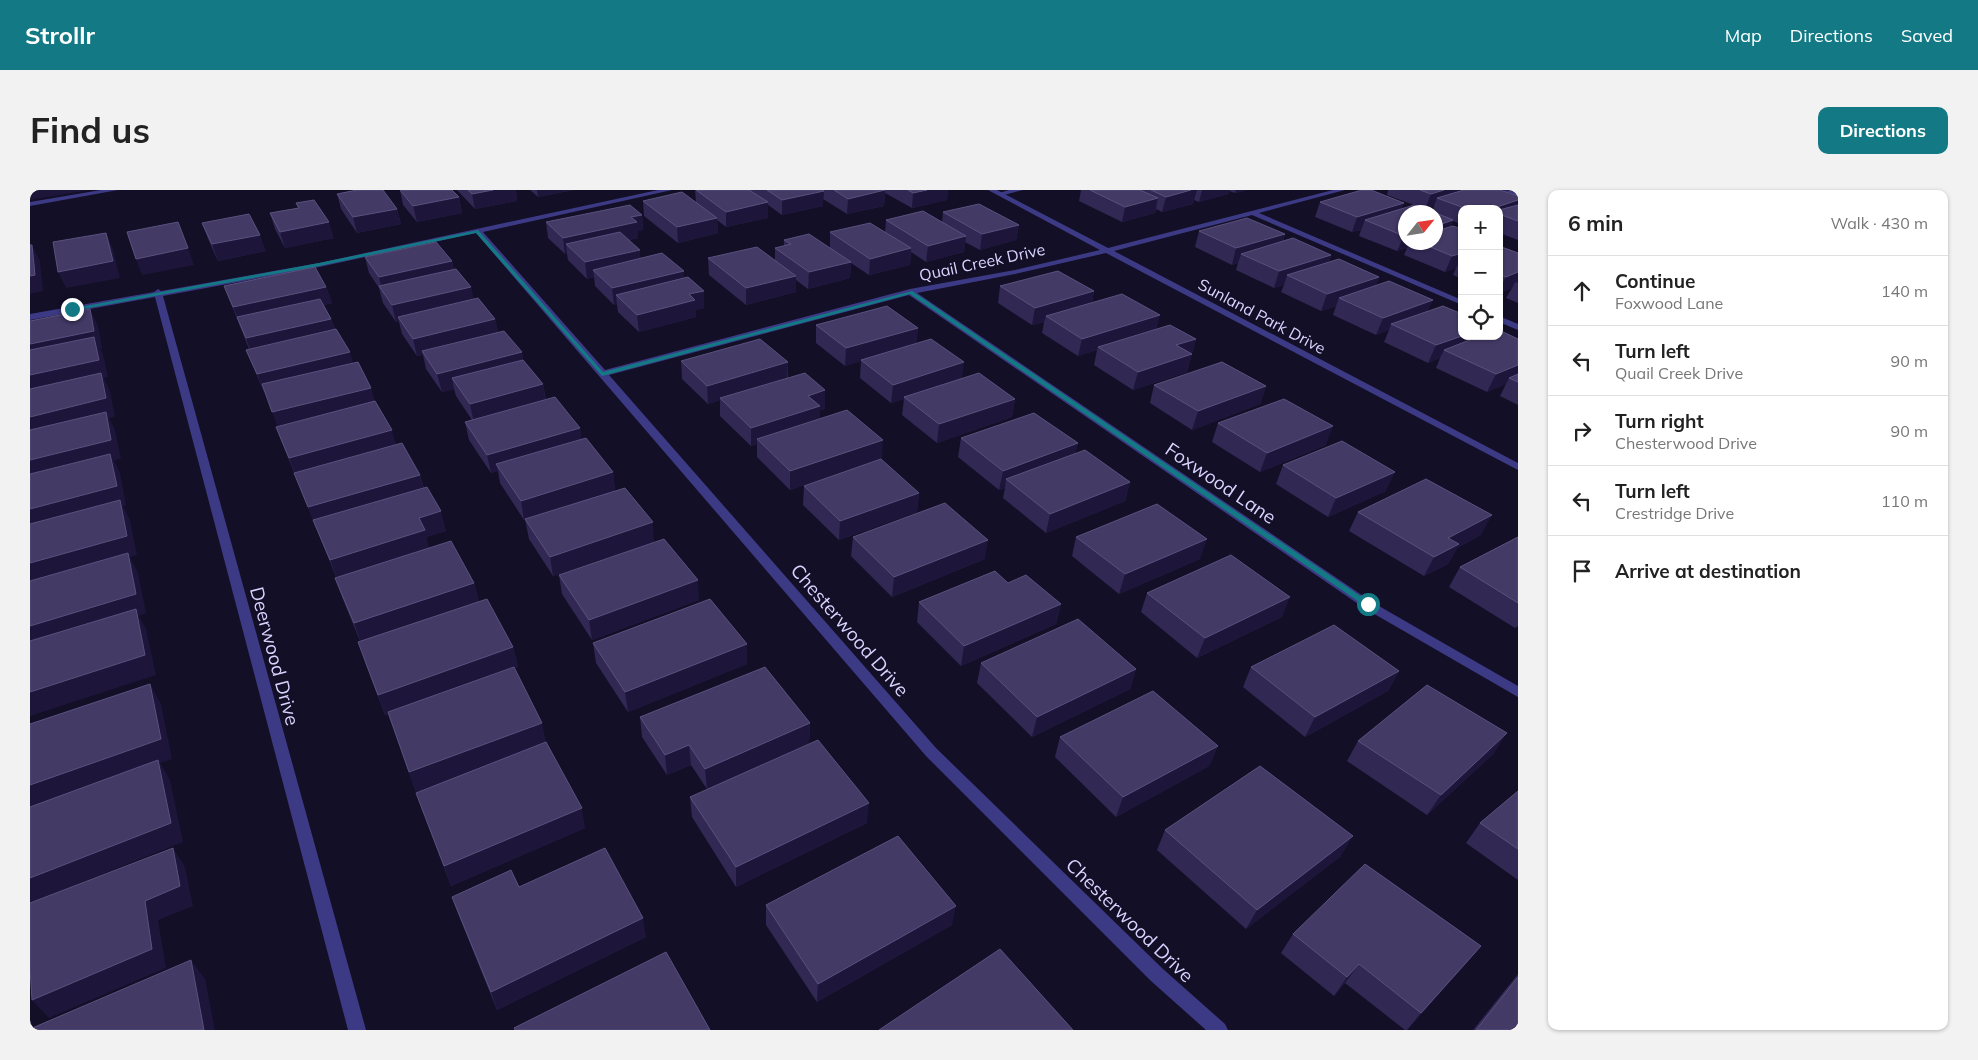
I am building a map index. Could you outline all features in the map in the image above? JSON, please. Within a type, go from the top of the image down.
[{"type":"street","points":[[30,204],[114,190]]},
{"type":"street","points":[[30,317],[158,292],[319,264],[668,190]]},
{"type":"street","points":[[996,192],[1019,190]]},
{"type":"street","name":"Quail Creek Drive","points":[[602,374],[910,292],[1015,272],[1341,190]]},
{"type":"street","points":[[1506,190],[1518,194]]},
{"type":"street","name":"Sunland Park Drive","points":[[996,192],[1518,468]]},
{"type":"street","points":[[1252,213],[1458,301]]},
{"type":"street","name":"Chesterwood Drive","points":[[478,231],[931,752],[1157,975],[1219,1030]]},
{"type":"street","name":"Deerwood Drive","points":[[158,292],[357,1030]]},
{"type":"street","name":"Foxwood Lane","points":[[910,292],[1368,604],[1518,692]]},
{"type":"street","points":[[1503,321],[1518,327]]},
{"type":"building","points":[[357,190],[383,190],[397,209],[353,217],[337,194]]},
{"type":"building","points":[[400,190],[452,190],[459,197],[413,206]]},
{"type":"building","points":[[468,190],[493,190],[472,194]]},
{"type":"building","points":[[696,190],[749,190],[768,202],[726,212]]},
{"type":"building","points":[[767,190],[823,190],[824,191],[782,200]]},
{"type":"building","points":[[834,190],[885,190],[848,199]]},
{"type":"building","points":[[908,190],[927,190],[913,193]]},
{"type":"building","points":[[1090,190],[1140,190],[1158,198],[1125,207]]},
{"type":"building","points":[[1151,190],[1191,190],[1166,197]]},
{"type":"building","points":[[1362,190],[1371,190],[1404,203],[1357,217],[1320,202]]},
{"type":"building","points":[[1420,190],[1444,190],[1431,194]]},
{"type":"building","points":[[1464,190],[1500,190],[1518,196],[1518,200],[1503,205],[1458,206],[1437,198]]},
{"type":"building","points":[[682,192],[717,218],[677,227],[643,201]]},
{"type":"building","points":[[314,200],[329,222],[280,232],[270,213],[299,208],[296,203]]},
{"type":"building","points":[[979,204],[1019,225],[982,234],[943,212]]},
{"type":"building","points":[[630,205],[642,215],[631,217],[637,222],[563,238],[546,222]]},
{"type":"building","points":[[1518,205],[1518,221],[1503,215],[1503,209]]},
{"type":"building","points":[[1398,210],[1398,234],[1365,220]]},
{"type":"building","points":[[923,211],[966,236],[928,246],[886,220]]},
{"type":"building","points":[[249,214],[260,235],[212,244],[202,223]]},
{"type":"building","points":[[1443,216],[1453,220],[1443,224]]},
{"type":"building","points":[[1247,218],[1285,234],[1236,248],[1199,231]]},
{"type":"building","points":[[178,222],[188,248],[136,259],[127,232]]},
{"type":"building","points":[[870,223],[911,248],[870,259],[830,232]]},
{"type":"building","points":[[1453,226],[1458,228],[1458,254],[1452,256],[1438,250],[1443,250],[1443,229]]},
{"type":"building","points":[[620,232],[640,250],[585,262],[566,244]]},
{"type":"building","points":[[106,233],[113,261],[58,272],[53,242]]},
{"type":"building","points":[[809,234],[851,262],[809,272],[775,248],[791,244],[784,240]]},
{"type":"building","points":[[1293,238],[1331,255],[1279,271],[1241,254]]},
{"type":"building","points":[[436,242],[452,261],[379,277],[365,257]]},
{"type":"building","points":[[30,245],[32,245],[35,275],[30,276]]},
{"type":"building","points":[[757,247],[796,276],[746,288],[708,258]]},
{"type":"building","points":[[1503,247],[1518,253],[1518,272],[1506,277],[1503,276]]},
{"type":"building","points":[[662,253],[684,271],[612,288],[593,270]]},
{"type":"building","points":[[1339,259],[1379,277],[1327,294],[1287,275]]},
{"type":"building","points":[[315,267],[326,287],[233,307],[224,286]]},
{"type":"building","points":[[456,269],[471,287],[392,305],[379,286]]},
{"type":"building","points":[[1058,271],[1094,291],[1035,308],[1000,286]]},
{"type":"building","points":[[688,277],[704,291],[689,294],[695,300],[637,315],[616,295]]},
{"type":"building","points":[[1389,281],[1433,300],[1383,318],[1339,298]]},
{"type":"building","points":[[1122,294],[1160,315],[1082,339],[1046,316]]},
{"type":"building","points":[[478,298],[495,319],[413,339],[398,317]]},
{"type":"building","points":[[320,299],[331,319],[246,338],[237,317]]},
{"type":"building","points":[[887,306],[918,328],[846,348],[816,325]]},
{"type":"building","points":[[1443,306],[1458,312],[1458,337],[1436,345],[1391,324]]},
{"type":"building","points":[[90,309],[94,331],[30,344],[30,321]]},
{"type":"building","points":[[1170,325],[1196,339],[1176,345],[1192,354],[1138,372],[1098,347]]},
{"type":"building","points":[[336,329],[350,352],[257,374],[246,350]]},
{"type":"building","points":[[504,331],[522,352],[437,374],[422,351]]},
{"type":"building","points":[[1503,332],[1518,339],[1518,365],[1496,374],[1444,350],[1470,340],[1503,340]]},
{"type":"building","points":[[94,337],[99,360],[30,375],[30,350]]},
{"type":"building","points":[[760,339],[788,362],[707,386],[681,361]]},
{"type":"building","points":[[931,339],[964,362],[893,385],[861,360]]},
{"type":"building","points":[[523,360],[543,384],[470,404],[452,378]]},
{"type":"building","points":[[358,362],[371,388],[272,412],[262,384]]},
{"type":"building","points":[[1222,362],[1266,386],[1198,411],[1154,385]]},
{"type":"building","points":[[101,373],[106,398],[30,417],[30,389]]},
{"type":"building","points":[[805,373],[825,390],[808,396],[820,406],[751,428],[720,398]]},
{"type":"building","points":[[979,373],[1015,399],[939,424],[904,397]]},
{"type":"building","points":[[1518,374],[1518,382],[1509,378]]},
{"type":"building","points":[[555,397],[580,428],[487,455],[465,422]]},
{"type":"building","points":[[1284,399],[1333,426],[1267,453],[1218,423]]},
{"type":"building","points":[[375,401],[392,430],[289,458],[276,427]]},
{"type":"building","points":[[847,410],[883,440],[790,471],[757,439]]},
{"type":"building","points":[[106,412],[111,440],[30,460],[30,430]]},
{"type":"building","points":[[1034,413],[1078,443],[1003,471],[961,438]]},
{"type":"building","points":[[586,438],[613,472],[521,501],[496,464]]},
{"type":"building","points":[[1342,441],[1395,472],[1336,498],[1283,465]]},
{"type":"building","points":[[402,443],[420,475],[308,507],[294,473]]},
{"type":"building","points":[[1085,450],[1130,482],[1050,514],[1006,479]]},
{"type":"building","points":[[110,454],[117,486],[30,509],[30,474]]},
{"type":"building","points":[[881,459],[919,493],[840,521],[804,486]]},
{"type":"building","points":[[1426,479],[1492,515],[1448,538],[1459,544],[1434,557],[1358,512]]},
{"type":"building","points":[[427,487],[441,511],[419,518],[425,530],[330,560],[313,520]]},
{"type":"building","points":[[625,488],[653,522],[550,557],[525,519]]},
{"type":"building","points":[[120,500],[127,536],[30,563],[30,524]]},
{"type":"building","points":[[945,503],[988,540],[894,577],[853,537]]},
{"type":"building","points":[[1157,504],[1207,539],[1125,574],[1076,537]]},
{"type":"building","points":[[1518,537],[1518,603],[1460,567]]},
{"type":"building","points":[[664,539],[698,580],[589,620],[559,575]]},
{"type":"building","points":[[451,541],[474,583],[354,623],[335,578]]},
{"type":"building","points":[[128,553],[136,594],[30,626],[30,581]]},
{"type":"building","points":[[1231,555],[1290,597],[1205,638],[1147,593]]},
{"type":"building","points":[[995,571],[1008,583],[1026,575],[1061,604],[964,646],[919,602]]},
{"type":"building","points":[[487,599],[513,647],[378,695],[358,642]]},
{"type":"building","points":[[710,599],[747,644],[625,692],[593,643]]},
{"type":"building","points":[[136,609],[145,655],[30,692],[30,641]]},
{"type":"building","points":[[1078,619],[1136,669],[1037,717],[981,663]]},
{"type":"building","points":[[1334,625],[1399,671],[1315,717],[1251,667]]},
{"type":"building","points":[[514,667],[542,723],[409,772],[388,712]]},
{"type":"building","points":[[765,667],[810,723],[705,769],[689,745],[665,755],[640,717]]},
{"type":"building","points":[[150,684],[161,739],[30,785],[30,724]]},
{"type":"building","points":[[1427,685],[1507,733],[1441,795],[1358,741]]},
{"type":"building","points":[[1153,691],[1218,746],[1123,797],[1060,737]]},
{"type":"building","points":[[818,740],[869,803],[736,867],[690,797]]},
{"type":"building","points":[[546,742],[582,808],[444,866],[416,793]]},
{"type":"building","points":[[158,760],[171,823],[30,878],[30,807]]},
{"type":"building","points":[[1260,766],[1353,836],[1257,910],[1165,830]]},
{"type":"building","points":[[1518,791],[1518,849],[1480,823]]},
{"type":"building","points":[[898,836],[956,906],[818,984],[766,905]]},
{"type":"building","points":[[173,848],[180,886],[145,901],[152,949],[32,1000],[30,903]]},
{"type":"building","points":[[605,848],[643,918],[491,992],[452,897],[511,870],[519,887]]},
{"type":"building","points":[[1365,864],[1481,946],[1421,1013],[1359,964],[1347,977],[1293,934]]},
{"type":"building","points":[[1000,949],[1073,1030],[879,1030]]},
{"type":"building","points":[[666,952],[710,1030],[515,1030],[514,1028]]},
{"type":"building","points":[[191,960],[204,1030],[30,1030],[30,1029]]},
{"type":"building","points":[[1518,977],[1518,1030],[1476,1030]]},
{"type":"route","points":[[72,309],[319,264],[478,231],[602,374],[910,292],[1368,604]]}]
